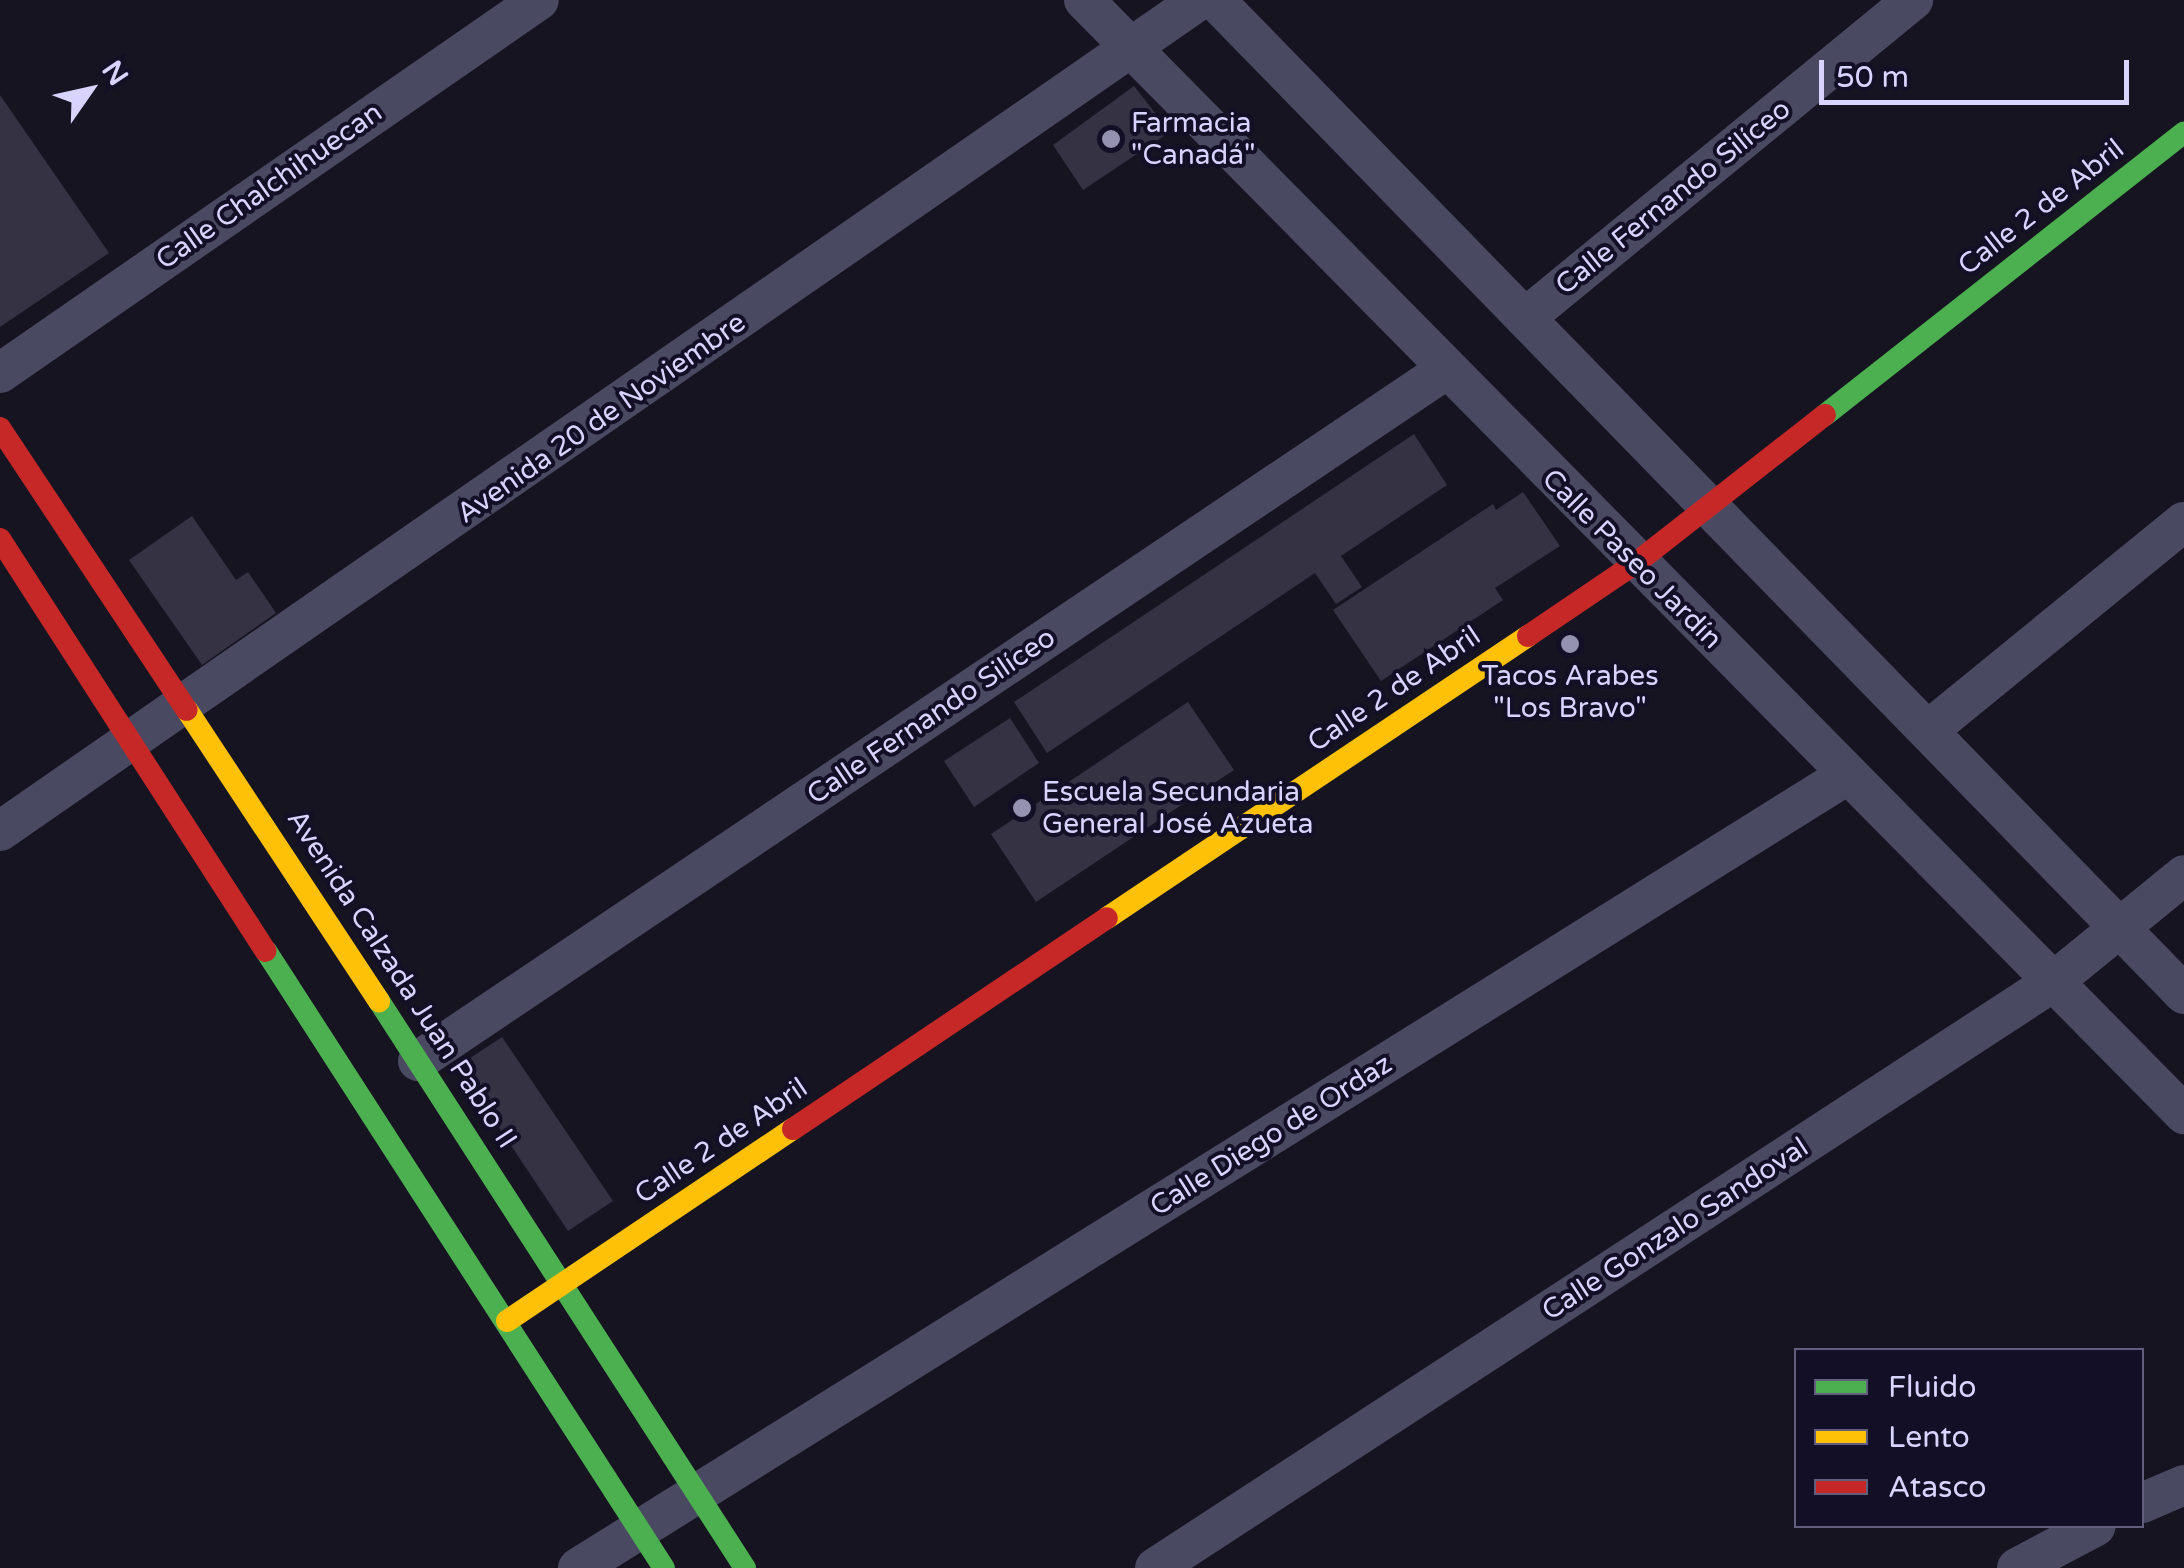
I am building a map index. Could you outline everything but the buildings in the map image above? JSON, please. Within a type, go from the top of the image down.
[{"type":"main road","name":"Calle 2 de Abril","points":[[507,1321],[1636,562],[2184,133]]},
{"type":"main road","name":"Avenida Calzada Juan Pablo II","points":[[0,428],[187,704],[565,1282],[745,1568]]},
{"type":"main road","points":[[0,539],[664,1568]]},
{"type":"street","name":"Calle Chalchihuecan","points":[[0,373],[539,0]]},
{"type":"street","name":"Calle Paseo Jardín","points":[[1084,0],[1844,777],[2184,1114]]},
{"type":"street","name":"Avenida 20 de Noviembre","points":[[0,831],[1133,50],[1199,0]]},
{"type":"street","points":[[1215,0],[1707,508],[1931,728],[2184,994]]},
{"type":"street","name":"Calle Fernando Silíceo","points":[[1525,318],[1913,0]]},
{"type":"street","name":"Calle Fernando Silíceo","points":[[418,1060],[1444,371]]},
{"type":"street","points":[[1931,728],[2184,522]]},
{"type":"street","name":"Calle Diego de Ordaz","points":[[578,1568],[1844,777]]},
{"type":"street","name":"Calle Gonzalo Sandoval","points":[[1155,1568],[2053,982],[2184,875]]},
{"type":"street","points":[[2144,1502],[2184,1485]]},
{"type":"street","points":[[2017,1568],[2092,1528]]},
{"type":"traffic: fast","points":[[1825,415],[2184,133]]},
{"type":"traffic: fast","points":[[266,951],[664,1568]]},
{"type":"traffic: fast","points":[[379,1001],[745,1568]]},
{"type":"traffic: slow","points":[[1107,918],[1528,636]]},
{"type":"traffic: slow","points":[[187,710],[379,1001]]},
{"type":"traffic: slow","points":[[507,1321],[793,1129]]},
{"type":"traffic: jam","points":[[1528,636],[1636,563],[1825,415]]},
{"type":"traffic: jam","points":[[0,428],[187,710]]},
{"type":"traffic: jam","points":[[0,539],[266,951]]},
{"type":"traffic: jam","points":[[793,1129],[1107,918]]},
{"type":"place","name":"Farmacia \"Canadá\"","points":[[1111,139]]},
{"type":"place","name":"Tacos Arabes \"Los Bravo\"","points":[[1570,644]]},
{"type":"place","name":"Escuela Secundaria General José Azueta","points":[[1022,808]]}]
